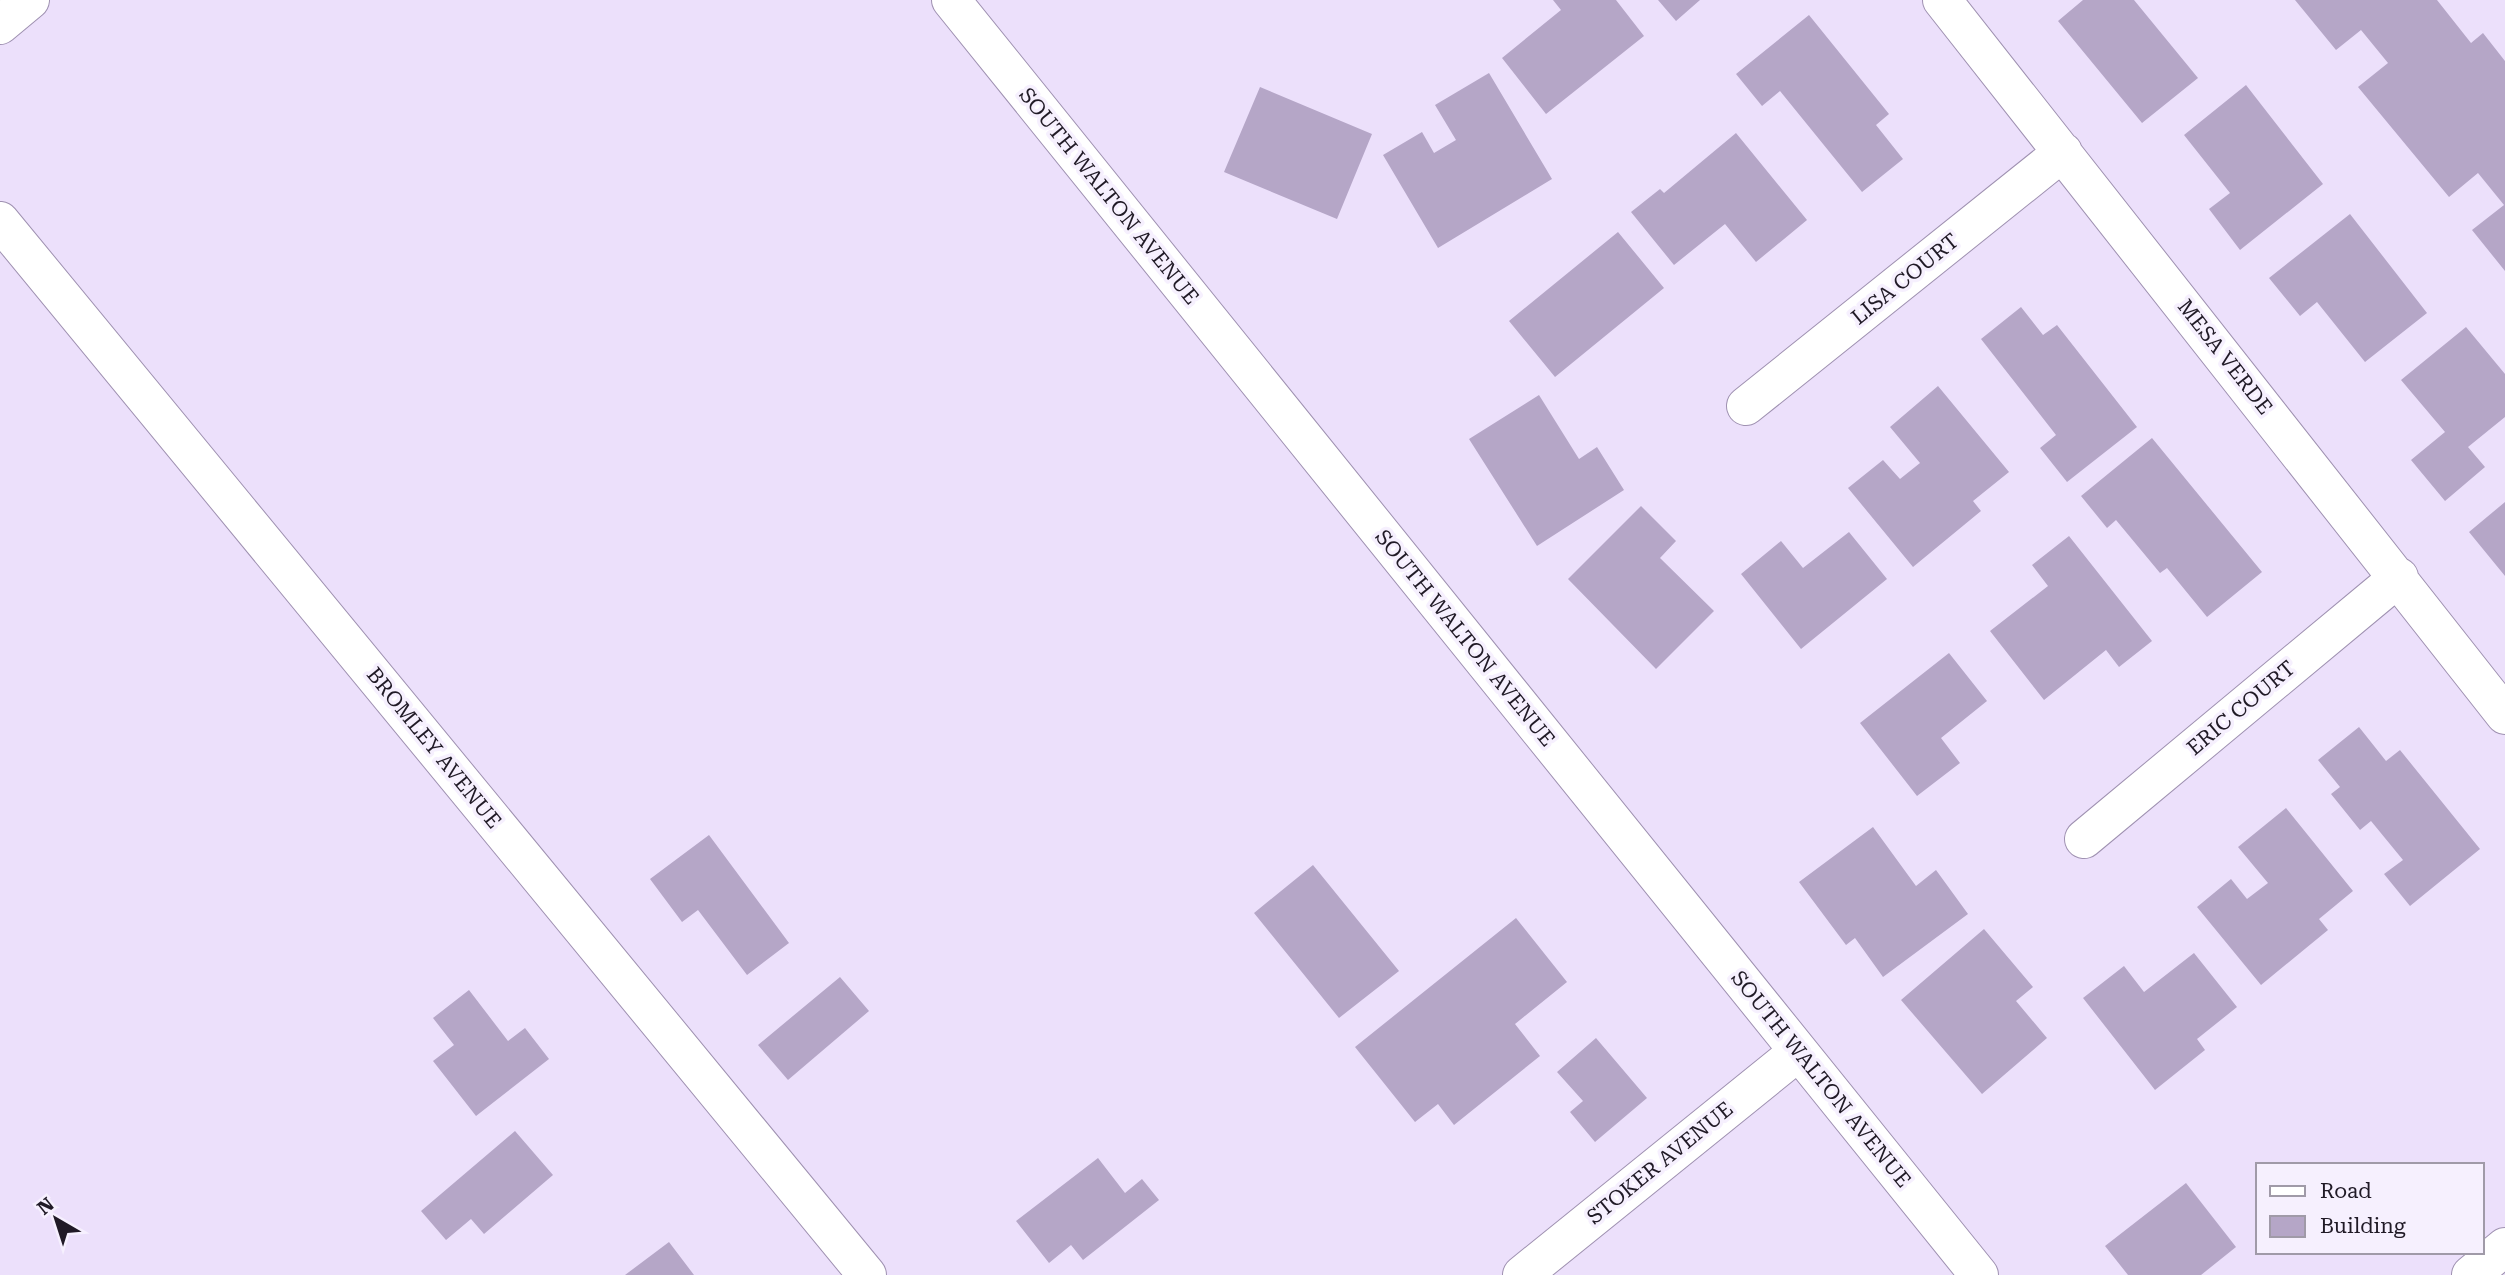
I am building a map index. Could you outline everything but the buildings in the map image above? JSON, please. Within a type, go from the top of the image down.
[{"type":"street","points":[[0,25],[30,0]]},
{"type":"street","name":"SOUTH WALTON AVENUE","points":[[951,0],[1979,1275]]},
{"type":"street","name":"MESA VERDE","points":[[1942,0],[2505,715]]},
{"type":"street","name":"LISA COURT","points":[[1746,407],[2063,152]]},
{"type":"street","name":"BROMLEY AVENUE","points":[[0,221],[867,1275]]},
{"type":"street","name":"ERIC COURT","points":[[2084,839],[2399,577]]},
{"type":"street","name":"STOKER AVENUE","points":[[1522,1275],[1798,1052]]},
{"type":"street","points":[[2471,1275],[2505,1247]]}]
